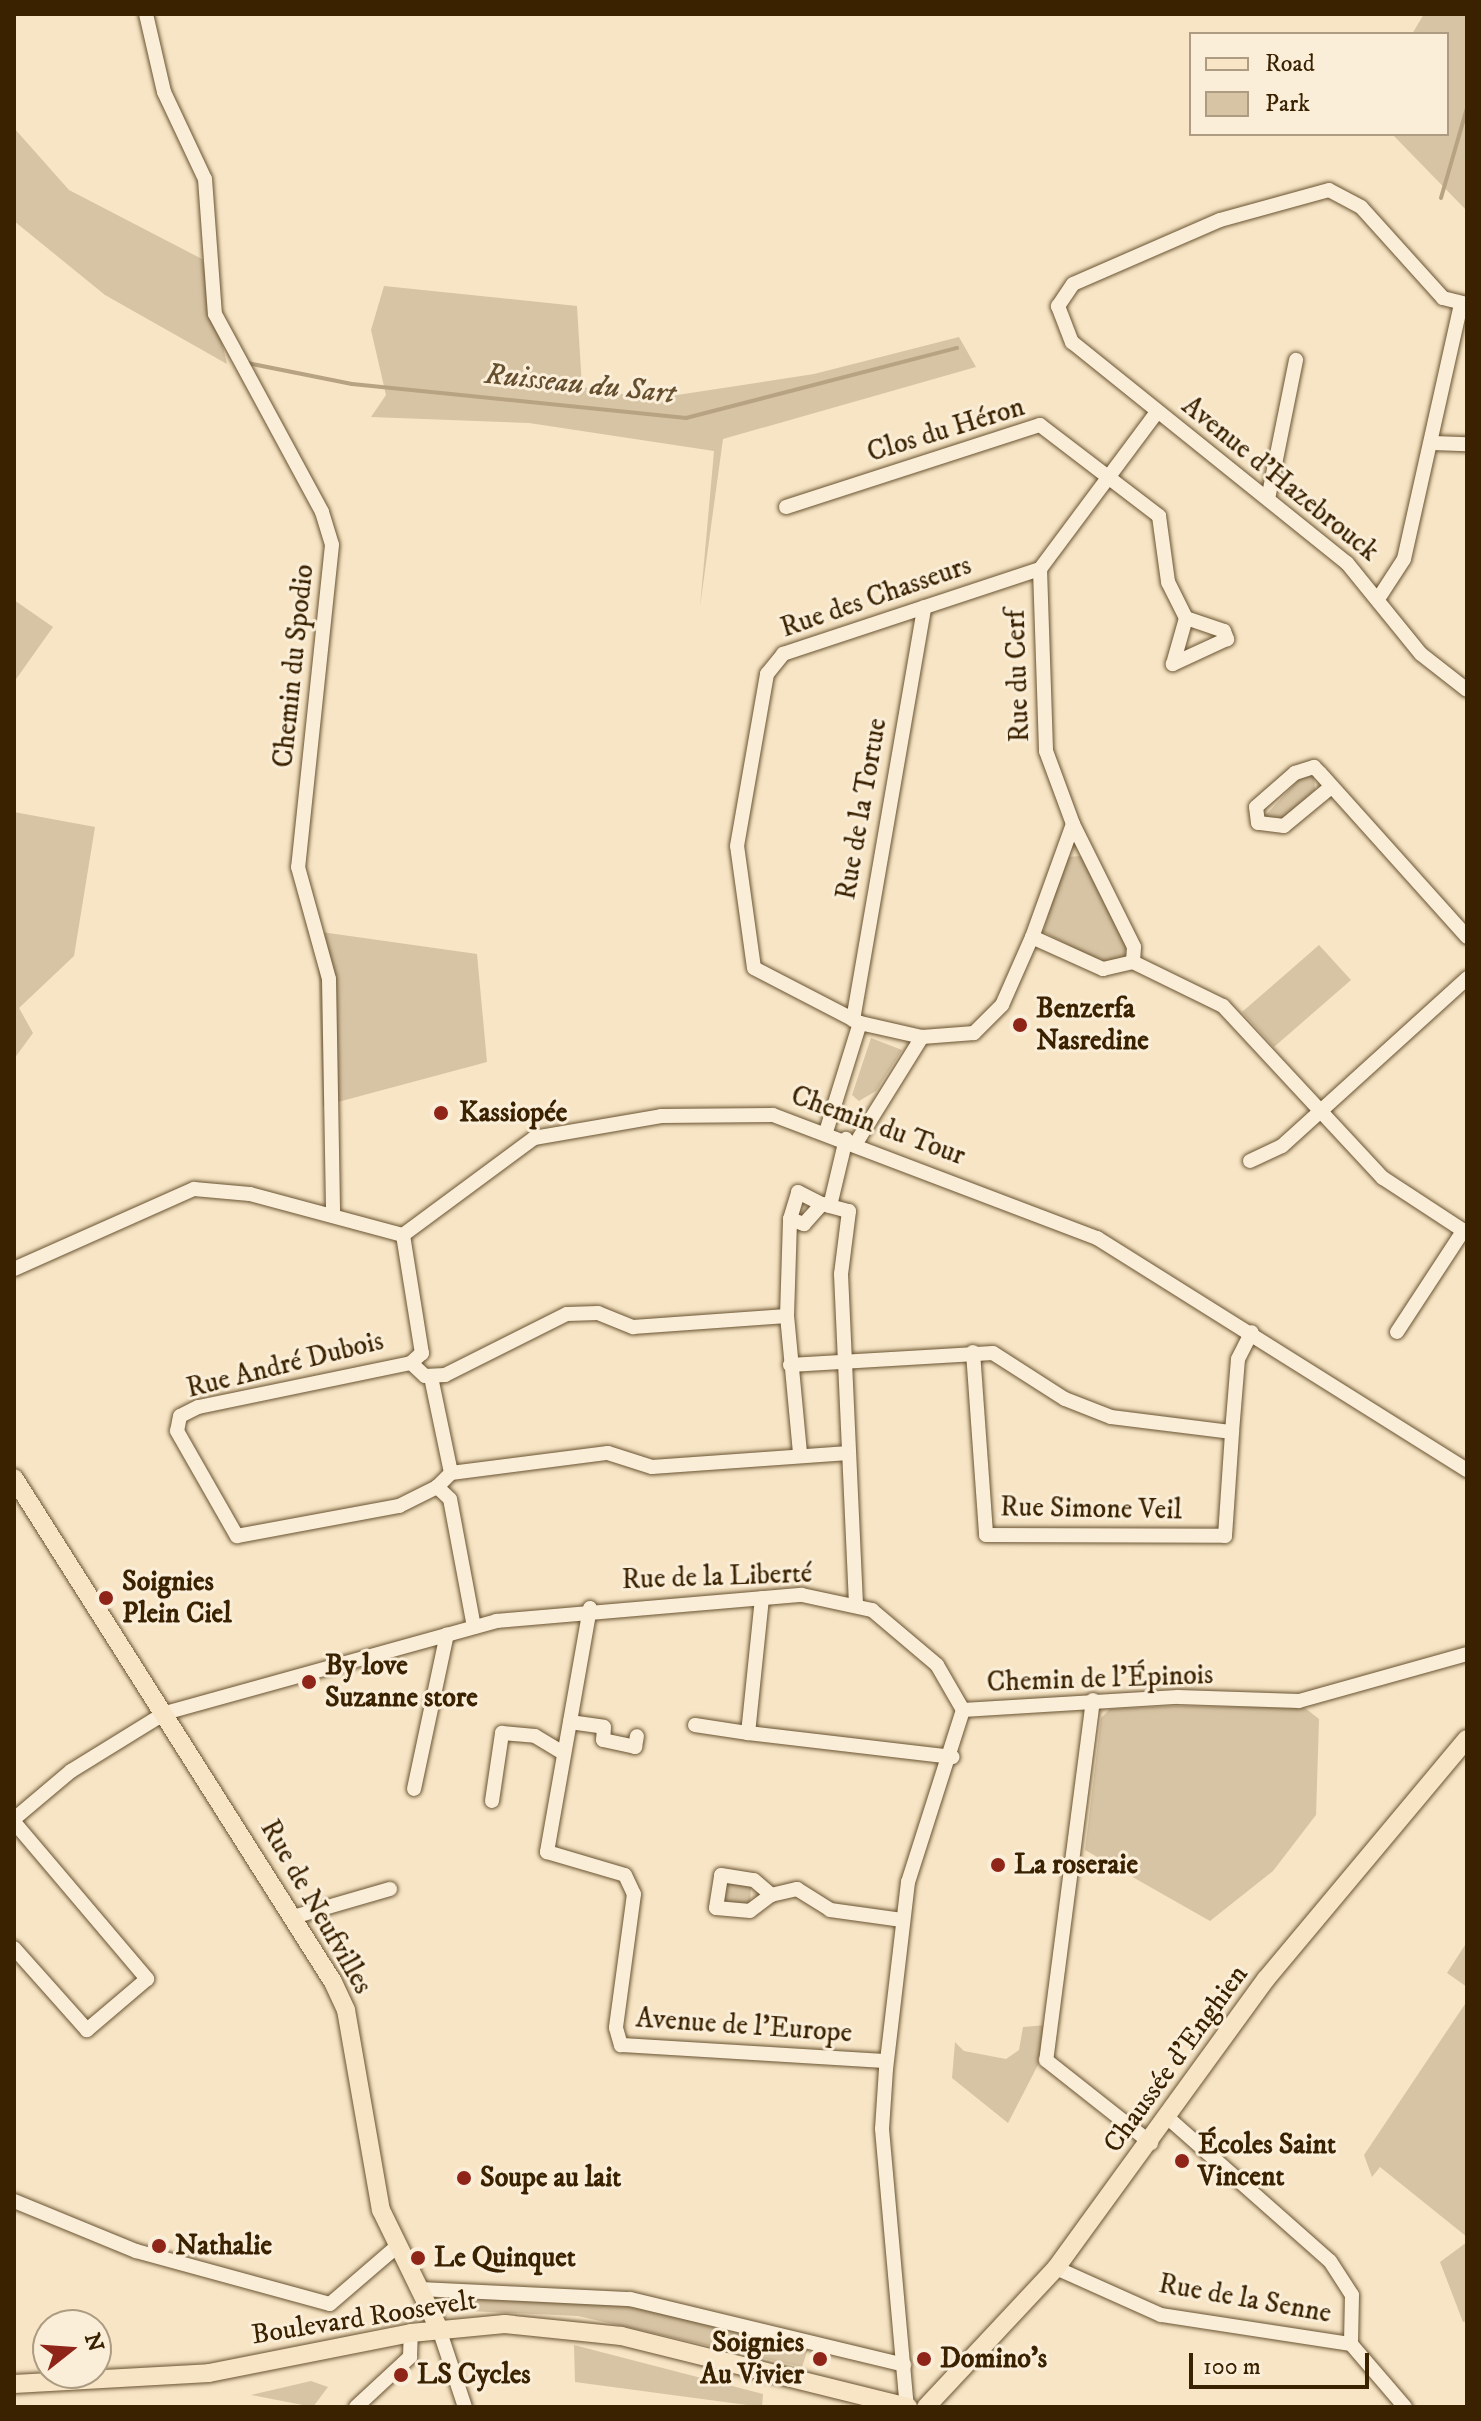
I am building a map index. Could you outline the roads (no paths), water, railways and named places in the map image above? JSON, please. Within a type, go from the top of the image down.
[{"type":"main road","name":"Rue de Neufvilles","points":[[14,1478],[293,1917],[346,2010],[366,2139],[395,2248],[422,2289],[439,2329]]},
{"type":"main road","name":"Chaussée d'Enghien","points":[[926,2407],[1056,2268],[1151,2143],[1266,1979],[1467,1739]]},
{"type":"main road","name":"Boulevard Roosevelt","points":[[14,2384],[209,2373],[411,2333],[505,2324],[593,2331],[908,2407]]},
{"type":"street","name":"Chemin du Spodio","points":[[146,14],[164,92],[205,179],[215,314],[322,512],[332,545],[298,867],[328,971],[333,1215]]},
{"type":"street","name":"Avenue d'Hazebrouck","points":[[1464,305],[1443,298],[1341,193],[1248,208],[1064,293],[1063,331],[1157,412],[1268,499],[1380,596],[1421,654],[1467,690]]},
{"type":"street","points":[[1380,596],[1404,559],[1464,305]]},
{"type":"street","points":[[1268,499],[1296,360]]},
{"type":"street","points":[[1040,569],[1157,412]]},
{"type":"street","name":"Clos du Héron","points":[[786,507],[1040,425],[1108,477]]},
{"type":"street","points":[[1433,443],[1467,444]]},
{"type":"street","points":[[1108,477],[1164,523],[1168,582],[1186,618]]},
{"type":"street","name":"Rue des Chasseurs","points":[[922,1037],[856,1022],[764,977],[747,956],[737,846],[767,674],[783,654],[1040,569]]},
{"type":"street","name":"Rue du Cerf","points":[[1040,569],[1043,727],[1073,824],[1134,947],[1133,962]]},
{"type":"street","name":"Rue de la Tortue","points":[[826,1132],[856,1022],[924,607]]},
{"type":"street","points":[[1331,787],[1284,826],[1258,823],[1256,807],[1305,767],[1331,787],[1467,937]]},
{"type":"street","points":[[790,1219],[804,1224],[826,1205],[851,1141],[922,1037],[989,1025],[1032,937],[1073,824]]},
{"type":"street","points":[[1032,937],[1103,969],[1133,962],[1223,1006],[1323,1109],[1383,1178],[1465,1232],[1397,1332]]},
{"type":"street","points":[[1250,1161],[1282,1146],[1467,978]]},
{"type":"street","name":"Chemin du Tour","points":[[403,1235],[430,1220],[500,1156],[575,1126],[741,1112],[826,1132],[1097,1238],[1252,1332],[1467,1470]]},
{"type":"street","points":[[14,1269],[194,1189],[333,1215],[403,1235],[422,1353],[411,1363],[431,1377],[443,1479],[450,1499],[474,1627]]},
{"type":"street","points":[[800,1453],[787,1316],[790,1219],[798,1192],[826,1205],[849,1211],[841,1274],[856,1606]]},
{"type":"street","points":[[431,1377],[567,1314],[598,1313],[633,1327],[787,1316]]},
{"type":"street","points":[[790,1365],[973,1352],[1011,1360],[1065,1399],[1111,1417],[1232,1432],[1238,1359],[1252,1332]]},
{"type":"street","name":"Rue Simone Veil","points":[[973,1352],[986,1535],[1225,1536],[1232,1432]]},
{"type":"street","name":"Rue André Dubois","points":[[411,1363],[198,1407],[180,1416],[177,1431],[237,1536],[399,1506],[443,1479]]},
{"type":"street","points":[[443,1479],[608,1453],[652,1467],[800,1453],[849,1453]]},
{"type":"street","name":"Rue de la Liberté","points":[[14,1820],[71,1771],[165,1713],[474,1627],[590,1608],[802,1595],[872,1610],[937,1665],[963,1710]]},
{"type":"street","points":[[748,1733],[762,1598]]},
{"type":"street","name":"Avenue de l'Europe","points":[[590,1608],[562,1752],[547,1852],[625,1875],[634,1894],[616,2028],[621,2045],[886,2061]]},
{"type":"street","points":[[414,1789],[447,1634]]},
{"type":"street","name":"Chemin de l'Épinois","points":[[908,2407],[882,2129],[886,2061],[908,1882],[953,1757],[963,1710],[1093,1700],[1299,1701],[1467,1654]]},
{"type":"street","points":[[1093,1700],[1046,2060],[1151,2143]]},
{"type":"street","points":[[570,1722],[604,1727],[603,1740],[625,1745],[635,1747],[637,1736]]},
{"type":"street","points":[[695,1725],[953,1757]]},
{"type":"street","points":[[492,1801],[502,1733],[535,1736],[562,1752]]},
{"type":"street","points":[[14,1820],[147,1979],[87,2030],[14,1948]]},
{"type":"street","points":[[293,1917],[390,1889]]},
{"type":"street","points":[[771,1895],[797,1889],[830,1910],[902,1920]]},
{"type":"street","points":[[1167,2117],[1345,2280],[1355,2311],[1351,2344]]},
{"type":"street","points":[[14,2201],[136,2251],[336,2305],[395,2248]]},
{"type":"street","name":"Rue de la Senne","points":[[1056,2268],[1161,2315],[1351,2344],[1405,2407]]},
{"type":"street","name":"Boulevard Roosevelt","points":[[422,2289],[630,2299],[904,2365]]},
{"type":"street","name":"Rue de Neufvilles","points":[[439,2329],[465,2407]]},
{"type":"street","points":[[356,2407],[410,2357],[411,2333]]},
{"type":"waterway","name":"Ruisseau du Sart","points":[[1441,198],[1467,108]]},
{"type":"waterway","name":"Ruisseau du Sart","points":[[247,363],[352,384],[686,418],[957,348]]},
{"type":"place","name":"Benzerfa Nasredine","points":[[1020,1025]]},
{"type":"place","name":"Kassiopée","points":[[441,1113]]},
{"type":"place","name":"Soignies Plein Ciel","points":[[106,1598]]},
{"type":"place","name":"By love Suzanne store","points":[[309,1682]]},
{"type":"place","name":"La roseraie","points":[[998,1865]]},
{"type":"place","name":"Écoles Saint Vincent","points":[[1182,2161]]},
{"type":"place","name":"Soupe au lait","points":[[464,2178]]},
{"type":"place","name":"Nathalie","points":[[159,2246]]},
{"type":"place","name":"Le Quinquet","points":[[418,2258]]},
{"type":"place","name":"Soignies Au Vivier","points":[[820,2359]]},
{"type":"place","name":"Domino's","points":[[924,2359]]},
{"type":"place","name":"LS Cycles","points":[[401,2375]]}]
